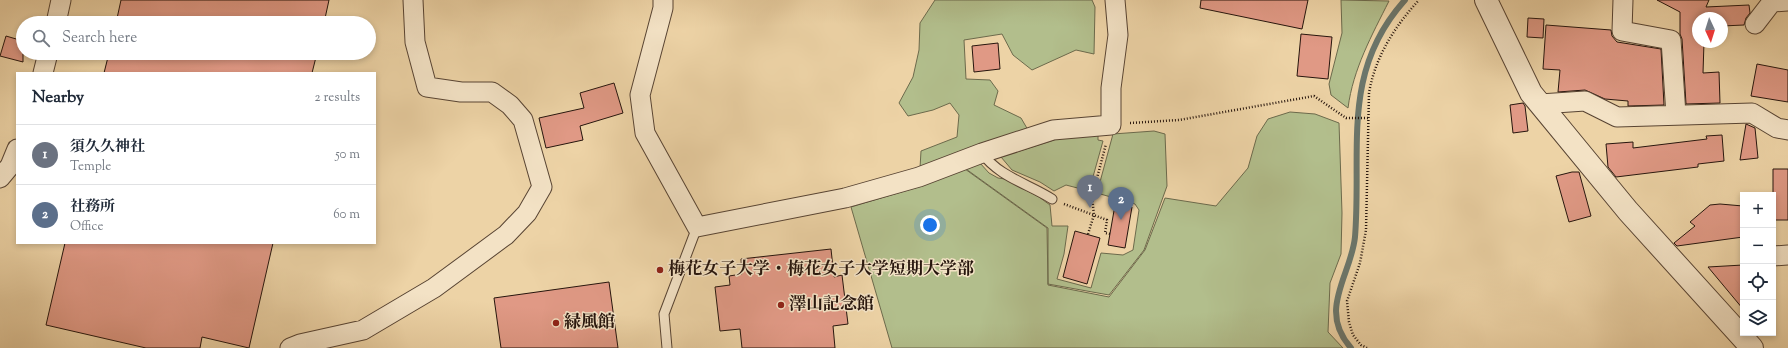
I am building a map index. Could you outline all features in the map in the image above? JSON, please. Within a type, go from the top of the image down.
[{"type":"street","points":[[58,16],[61,0]]},
{"type":"street","points":[[290,348],[300,344],[363,330],[434,288],[506,235],[527,213],[542,187],[524,120],[510,105],[492,92],[461,92],[427,87],[415,42],[413,0]]},
{"type":"street","points":[[663,0],[663,8],[640,95],[645,133],[697,227],[845,198],[919,177],[1053,130],[1109,131],[1110,88],[1118,36],[1116,0]]},
{"type":"street","points":[[1486,0],[1531,93],[1628,211],[1752,348]]},
{"type":"street","points":[[1624,0],[1622,31],[1671,40],[1676,116]]},
{"type":"street","points":[[1755,24],[1772,2],[1788,1]]},
{"type":"street","points":[[43,72],[46,60]]},
{"type":"street","points":[[1540,104],[1585,101],[1617,117],[1752,114],[1777,128],[1788,130]]},
{"type":"street","points":[[0,178],[10,166],[16,151]]},
{"type":"street","points":[[1776,256],[1788,255]]},
{"type":"lane","points":[[982,154],[994,168],[1035,188],[1052,199]]},
{"type":"lane","points":[[667,348],[664,314],[697,227]]},
{"type":"path","points":[[1367,348],[1361,345],[1353,335],[1349,322],[1347,301],[1360,263],[1366,230],[1368,118],[1372,77],[1394,31],[1419,0]]},
{"type":"path","points":[[1088,234],[1094,215],[1092,197],[1109,131],[1314,96],[1346,118],[1368,118]]},
{"type":"path","points":[[1052,199],[1108,220],[1105,233],[1110,234]]},
{"type":"green space","points":[[935,0],[1092,0],[1095,7],[1094,54],[1076,50],[1032,70],[1013,55],[1002,34],[964,40],[966,79],[990,80],[998,91],[994,105],[1021,118],[1028,130],[920,168],[921,151],[957,137],[959,115],[950,103],[933,110],[908,116],[899,103],[913,77],[919,50],[920,23]]},
{"type":"green space","points":[[1341,0],[1389,1],[1359,66],[1350,94],[1348,108],[1331,95],[1329,84],[1342,33]]},
{"type":"green space","points":[[1290,112],[1315,114],[1339,123],[1342,213],[1341,254],[1330,283],[1328,332],[1343,348],[892,348],[851,207],[921,186],[965,169],[1047,228],[1048,285],[1109,297],[1145,250],[1165,198],[1216,206],[1248,168],[1257,136],[1268,119]]},
{"type":"green space","points":[[1154,131],[1165,134],[1167,186],[1144,250],[1109,295],[1048,284],[1048,228],[966,169],[980,163],[989,173],[998,178],[1005,179],[1039,197],[1050,205],[1052,226],[1068,226],[1064,254],[1057,279],[1091,288],[1101,253],[1123,255],[1133,250],[1139,210],[1135,204],[1097,193],[1113,134]]},
{"type":"green space","points":[[1098,135],[1098,140],[1103,141],[1089,191],[1066,185],[1054,191],[1040,182],[1012,170],[1001,157],[1057,139]]},
{"type":"building","points":[[121,0],[329,0],[326,16],[118,16]]},
{"type":"building","points":[[1201,0],[1308,0],[1302,29],[1200,8]]},
{"type":"building","points":[[1657,0],[1709,0],[1706,7],[1749,5],[1750,13],[1746,18],[1744,25],[1728,26],[1728,12],[1692,12],[1692,48],[1704,48],[1703,73],[1719,72],[1720,103],[1686,104],[1682,39],[1680,34],[1680,12]]},
{"type":"building","points":[[1528,18],[1544,19],[1543,38],[1527,37]]},
{"type":"building","points":[[1546,25],[1611,30],[1612,36],[1617,42],[1661,49],[1664,105],[1628,106],[1628,101],[1605,99],[1585,90],[1558,92],[1560,70],[1543,69]]},
{"type":"building","points":[[1301,34],[1332,37],[1328,79],[1297,76]]},
{"type":"building","points":[[6,36],[16,39],[16,60],[23,60],[23,62],[0,56]]},
{"type":"building","points":[[998,43],[1000,69],[974,72],[972,46]]},
{"type":"building","points":[[107,60],[315,60],[312,72],[104,72]]},
{"type":"building","points":[[1757,64],[1788,70],[1788,102],[1751,96]]},
{"type":"building","points":[[614,83],[623,113],[580,126],[583,140],[546,148],[539,118],[584,108],[580,93]]},
{"type":"building","points":[[1523,103],[1525,106],[1528,131],[1513,133],[1510,105]]},
{"type":"building","points":[[1746,124],[1755,128],[1758,158],[1740,160]]},
{"type":"building","points":[[1722,135],[1724,161],[1698,164],[1698,167],[1616,177],[1608,167],[1606,144],[1633,142],[1633,148],[1707,139],[1706,136]]},
{"type":"building","points":[[1773,169],[1788,169],[1788,220],[1776,220],[1776,192],[1773,192]]},
{"type":"building","points":[[1579,172],[1591,216],[1569,222],[1556,176]]},
{"type":"building","points":[[1720,204],[1740,206],[1740,237],[1677,246],[1674,243],[1695,226],[1690,222],[1710,205]]},
{"type":"building","points":[[1115,205],[1132,207],[1125,248],[1108,245]]},
{"type":"building","points":[[1075,231],[1100,238],[1087,284],[1063,277]]},
{"type":"building","points":[[65,244],[273,244],[249,348],[202,337],[200,348],[146,348],[46,325]]},
{"type":"building","name":"澤山記念館","points":[[831,249],[834,277],[842,275],[848,324],[833,326],[835,348],[742,348],[740,329],[720,331],[715,287],[730,285],[729,276],[742,274],[741,259]]},
{"type":"building","points":[[1740,265],[1740,305],[1708,267]]},
{"type":"building","name":"緑風館","points":[[609,282],[618,348],[501,348],[494,298]]},
{"type":"waterway","points":[[1351,348],[1341,334],[1337,320],[1336,306],[1355,237],[1358,113],[1362,84],[1371,55],[1384,27],[1405,0]]},
{"type":"place","name":"須久久神社","points":[[1090,208]]},
{"type":"place","name":"社務所","points":[[1121,220]]},
{"type":"place","name":"梅花女子大学・梅花女子大学短期大学部","points":[[660,270]]},
{"type":"place","name":"澤山記念館","points":[[781,305]]},
{"type":"place","name":"緑風館","points":[[556,323]]}]
